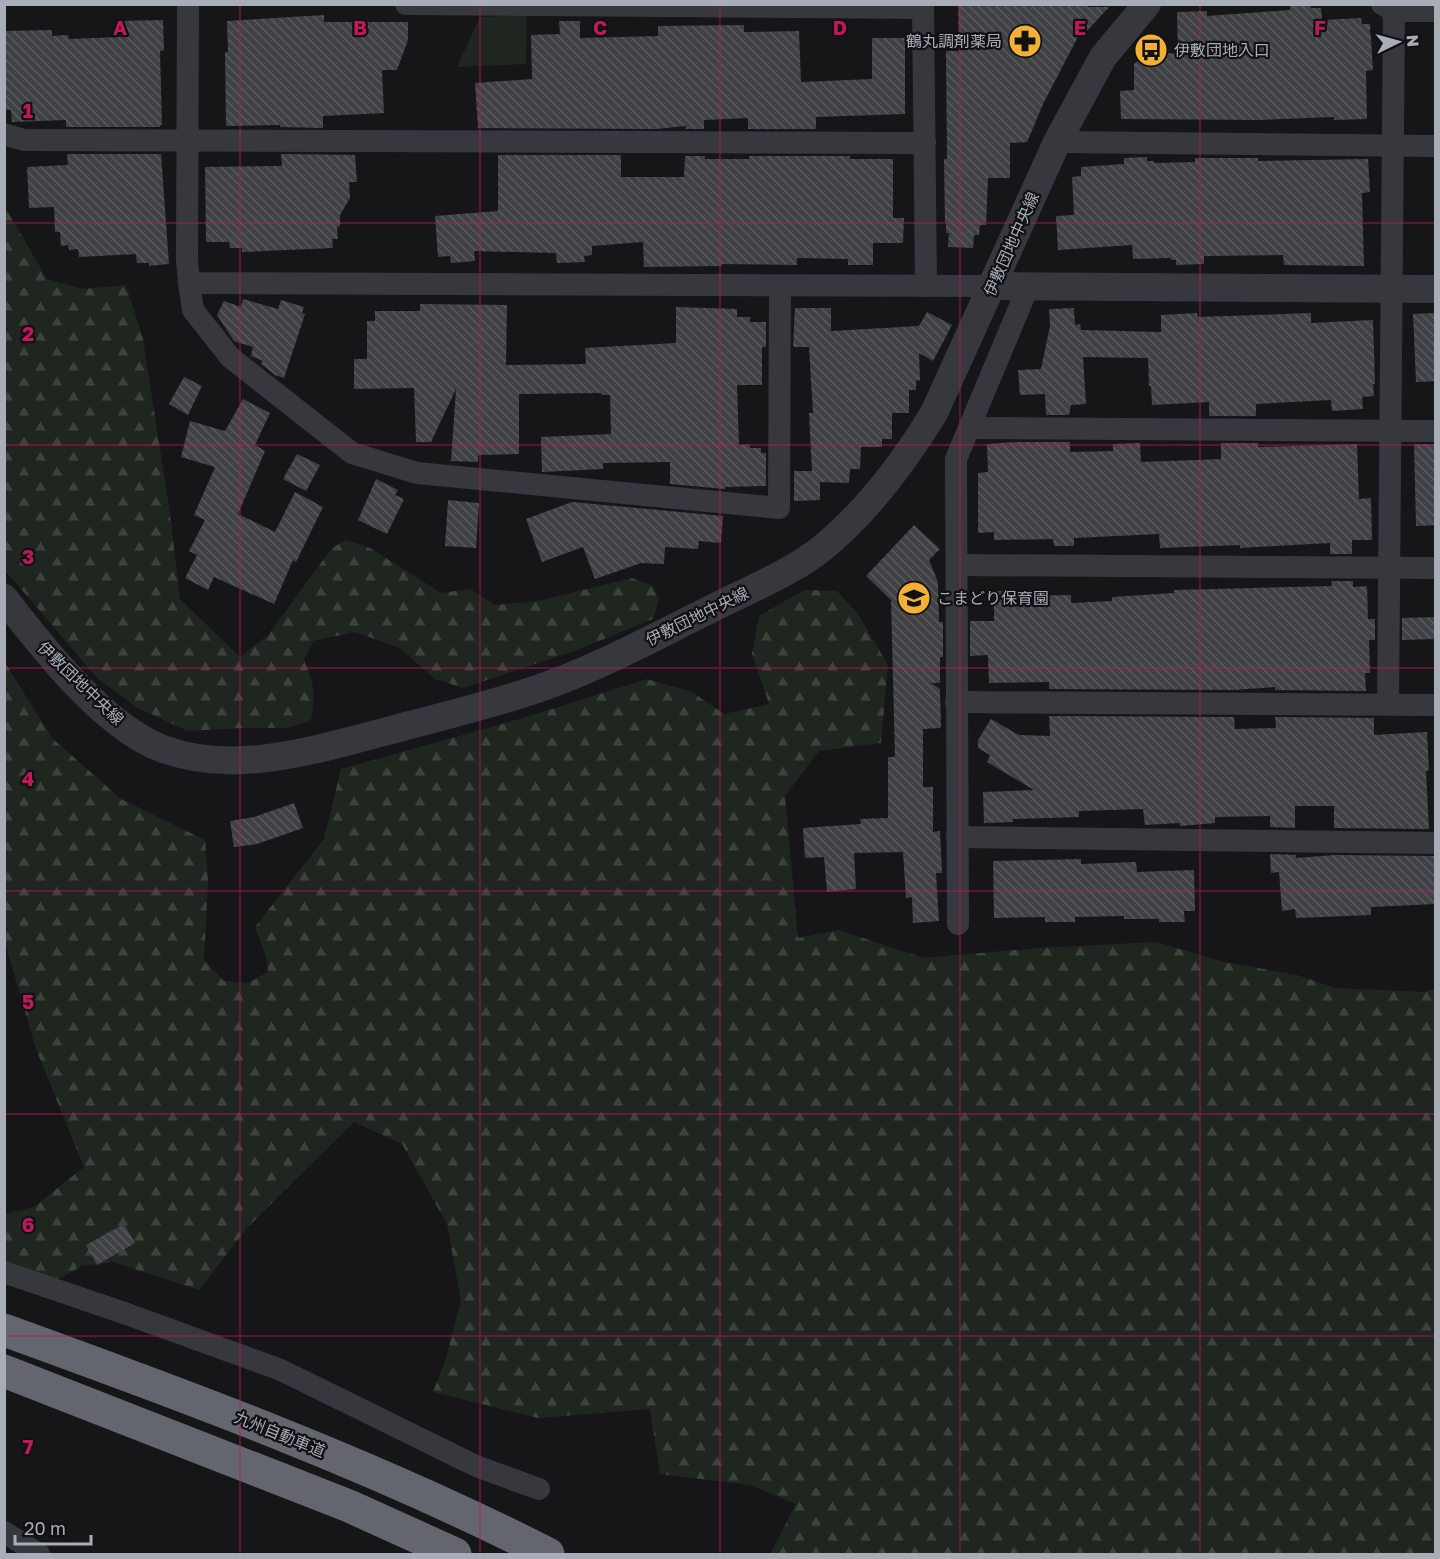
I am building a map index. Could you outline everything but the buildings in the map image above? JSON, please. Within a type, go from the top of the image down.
[{"type":"highway","name":"九州自動車道","points":[[4,1330],[189,1397],[348,1462],[548,1554]]},
{"type":"highway","points":[[4,1371],[349,1506],[455,1554]]},
{"type":"street","points":[[188,4],[189,283],[193,310],[230,357],[352,453],[417,473],[779,508],[780,286]]},
{"type":"street","points":[[406,4],[923,6],[926,286]]},
{"type":"street","name":"伊敷団地中央線","points":[[4,598],[50,657],[108,714],[134,733],[162,748],[192,756],[232,761],[280,757],[535,690],[622,653],[780,574],[824,546],[864,510],[908,455],[934,413],[1057,142],[1103,57],[1147,4]]},
{"type":"street","points":[[1388,704],[1393,146],[1388,8],[1436,11]]},
{"type":"street","points":[[4,134],[24,140],[926,142]]},
{"type":"street","points":[[1057,142],[1436,146]]},
{"type":"street","points":[[189,283],[383,282],[1436,289]]},
{"type":"street","points":[[958,924],[956,459],[1028,287]]},
{"type":"street","points":[[970,428],[1436,430]]},
{"type":"street","points":[[957,565],[1436,568]]},
{"type":"street","points":[[956,702],[1436,705]]},
{"type":"street","points":[[957,837],[1436,843]]},
{"type":"street","points":[[4,1272],[281,1370],[476,1466],[539,1489]]},
{"type":"street","points":[[4,1532],[39,1554]]},
{"type":"green space","points":[[527,15],[526,64],[457,67],[480,17]]},
{"type":"green space","points":[[5,207],[47,279],[83,289],[126,285],[143,339],[170,514],[180,599],[240,657],[268,635],[332,548],[346,540],[370,548],[441,593],[470,589],[495,605],[538,601],[632,578],[653,586],[659,600],[653,619],[577,650],[463,688],[435,679],[400,648],[355,632],[313,641],[304,660],[313,689],[311,720],[288,728],[188,731],[138,708],[98,679],[5,570]]},
{"type":"green space","points":[[804,590],[837,591],[858,614],[888,665],[881,743],[819,751],[785,796],[798,938],[839,930],[923,958],[1039,948],[1156,942],[1225,962],[1297,975],[1335,988],[1424,992],[1435,989],[1435,1554],[770,1554],[796,1504],[750,1485],[660,1474],[650,1409],[538,1418],[433,1392],[445,1361],[461,1301],[447,1224],[402,1144],[354,1122],[248,1227],[199,1290],[113,1262],[82,1266],[39,1290],[5,1280],[5,1214],[34,1207],[84,1167],[36,1049],[5,943],[4,661],[52,738],[121,799],[205,840],[208,882],[204,960],[224,981],[248,983],[268,972],[266,956],[255,927],[324,839],[341,769],[523,718],[647,679],[692,692],[724,714],[769,704],[752,654],[759,616]]},
{"type":"place","name":"鶴丸調剤薬局","points":[[1025,41]]},
{"type":"place","name":"伊敷団地入口","points":[[1151,50]]},
{"type":"place","name":"こまどり保育園","points":[[914,598]]}]
